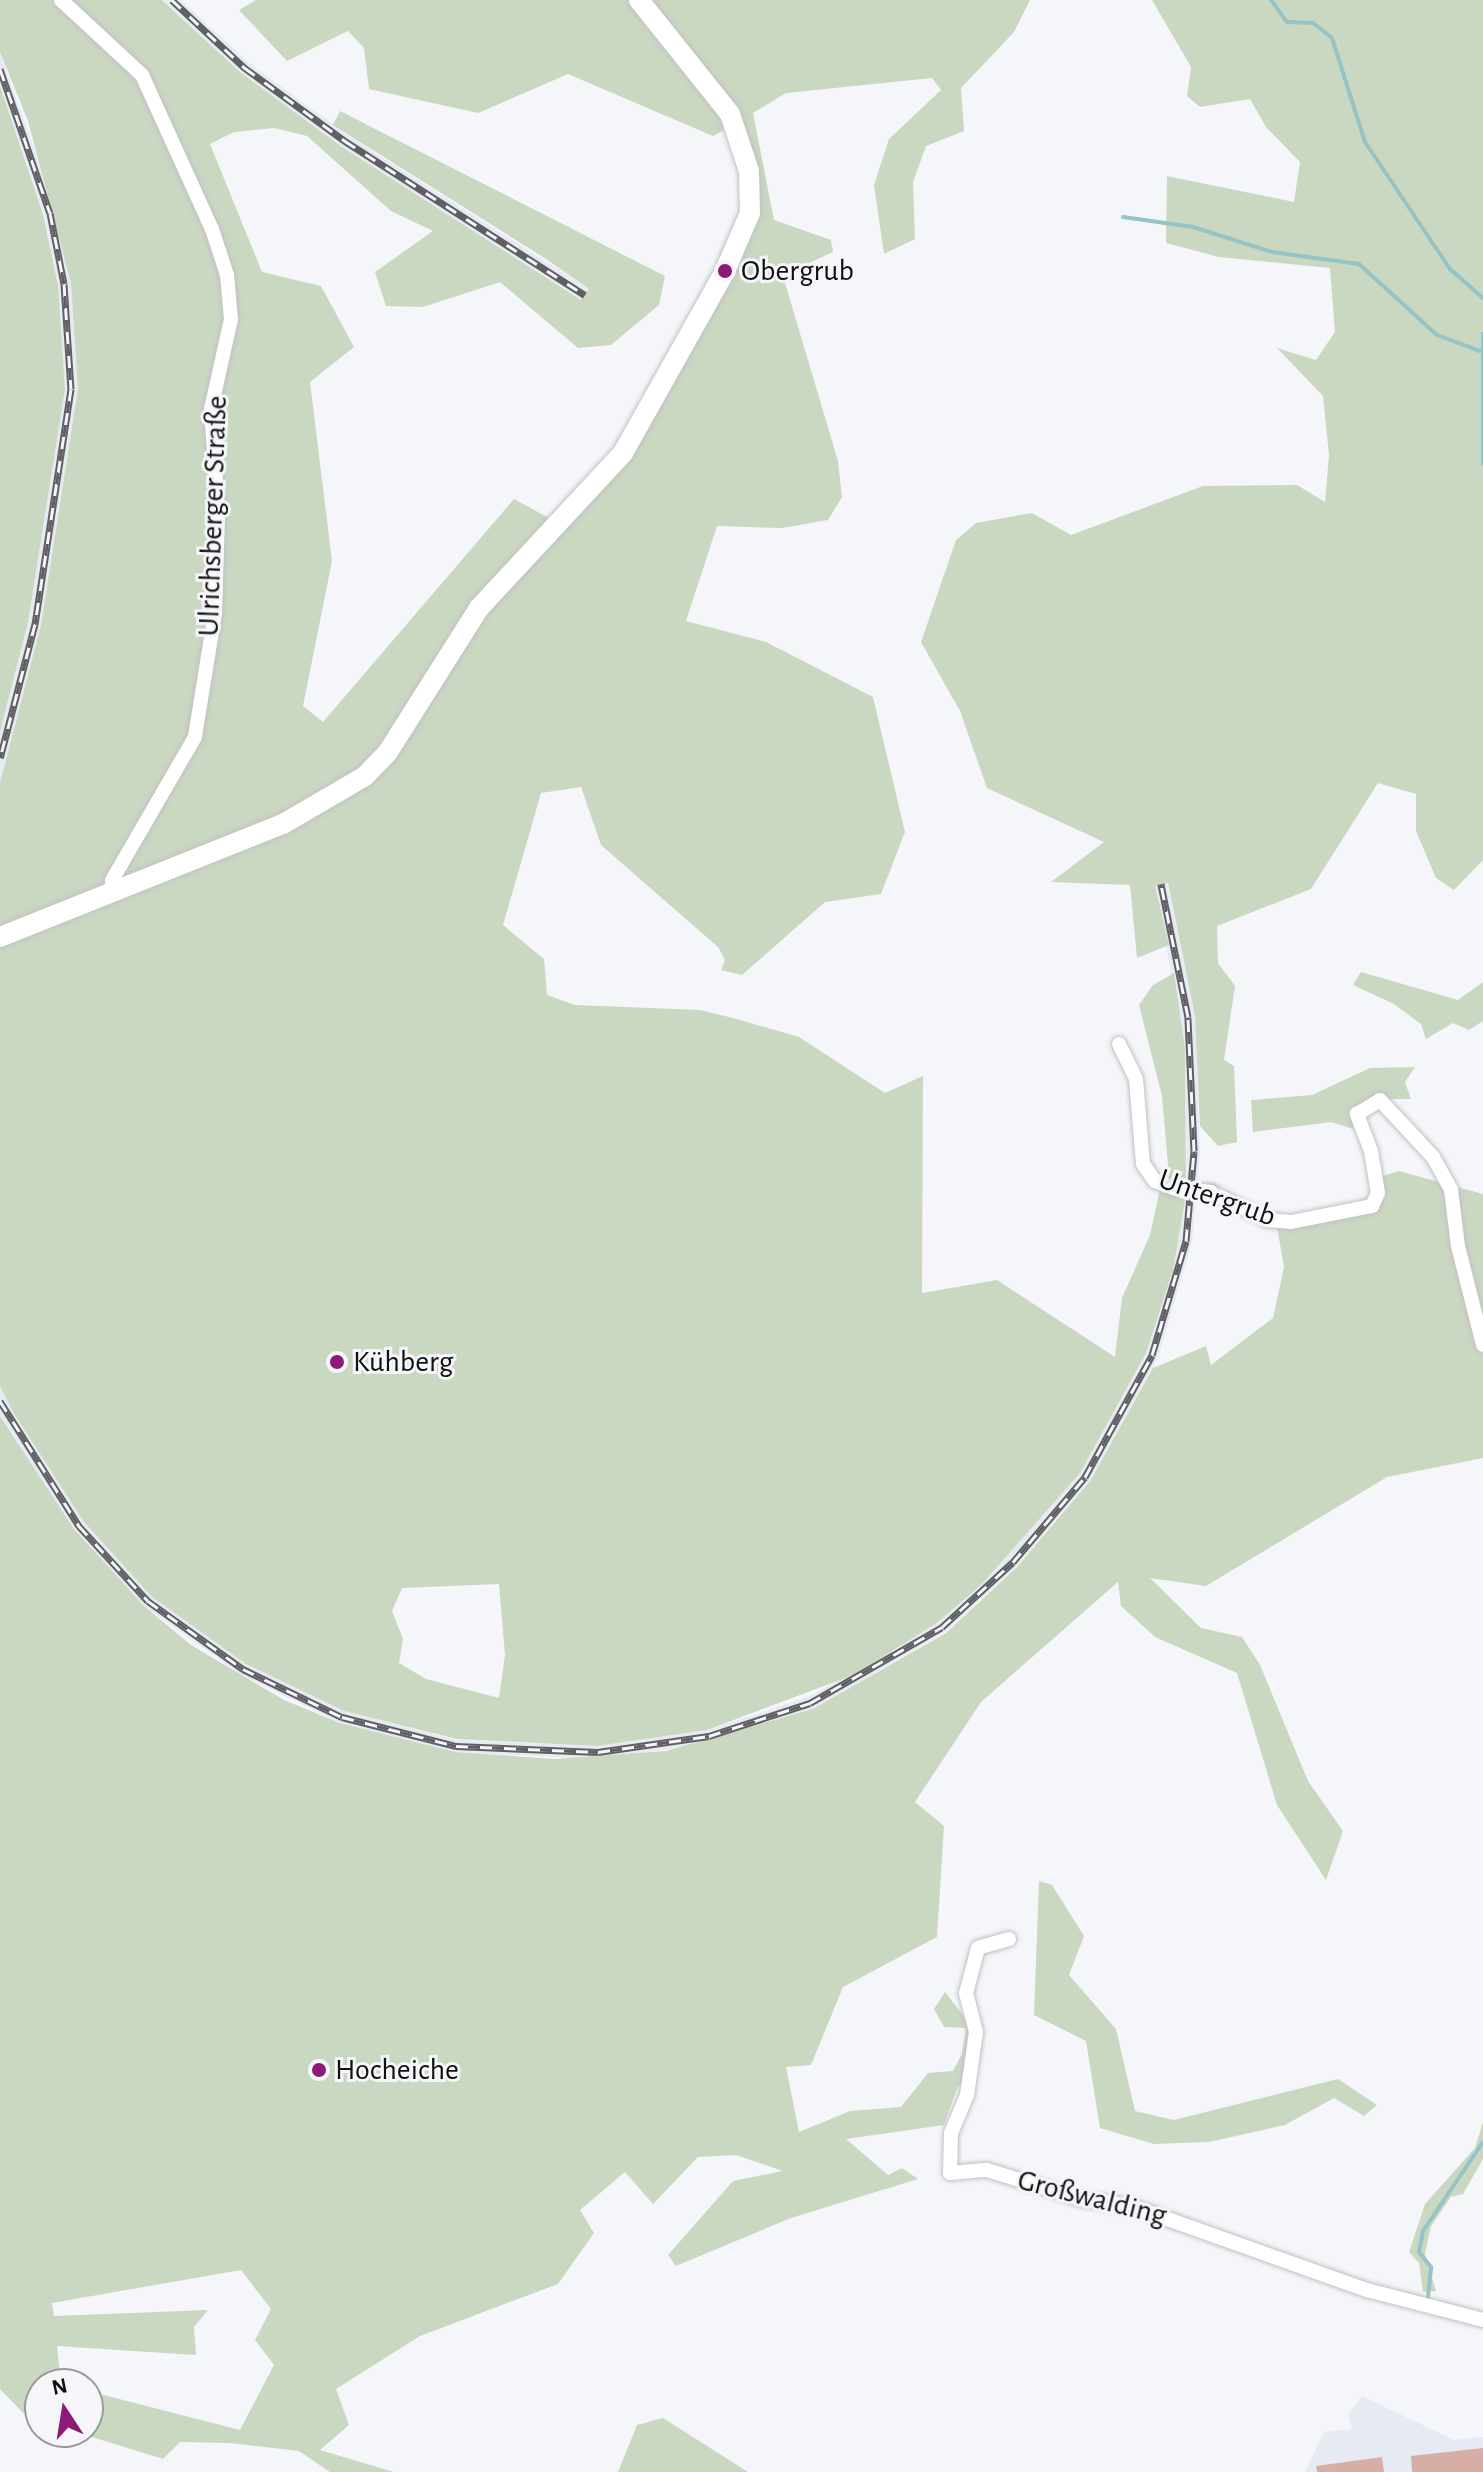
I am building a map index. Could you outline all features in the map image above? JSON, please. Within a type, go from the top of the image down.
[{"type":"street","name":"Ulrichsberger Straße","points":[[61,0],[142,75],[212,229],[227,275],[231,319],[211,409],[218,513],[215,613],[195,737],[112,880],[113,893]]},
{"type":"street","points":[[0,937],[293,820],[365,776],[388,752],[479,608],[602,483],[629,442],[725,271],[750,213],[749,171],[730,114],[639,0]]},
{"type":"street","name":"Untergrub","points":[[1119,1044],[1136,1079],[1143,1164],[1155,1181],[1173,1188],[1211,1192],[1268,1220],[1291,1222],[1372,1206],[1378,1193],[1371,1151],[1357,1114],[1380,1100],[1433,1157],[1451,1190],[1458,1246],[1483,1345]]},
{"type":"street","name":"Großwalding","points":[[1009,1939],[978,1948],[966,1993],[976,2032],[967,2095],[951,2133],[950,2173],[987,2170],[1081,2199],[1131,2206],[1367,2290],[1483,2320]]},
{"type":"shaded area","points":[[163,0],[181,0],[249,63],[349,136],[589,289],[582,300],[342,147],[241,73]]},
{"type":"shaded area","points":[[0,52],[56,211],[71,283],[78,389],[41,625],[0,783],[0,732],[28,622],[65,389],[58,284],[44,214],[0,86]]},
{"type":"shaded area","points":[[1167,882],[1195,1016],[1200,1151],[1192,1242],[1158,1358],[1090,1480],[1017,1566],[945,1632],[813,1709],[710,1743],[598,1759],[455,1752],[340,1723],[240,1674],[144,1606],[74,1529],[0,1415],[0,1386],[84,1522],[152,1597],[246,1664],[344,1711],[457,1740],[597,1746],[707,1730],[808,1697],[896,1650],[982,1584],[1080,1473],[1146,1353],[1173,1270],[1187,1187],[1185,1049],[1155,886]]},
{"type":"shaded area","points":[[1362,2396],[1454,2440],[1483,2437],[1483,2472],[1305,2472],[1324,2432],[1352,2429],[1348,2414]]},
{"type":"green space","points":[[0,0],[162,0],[241,73],[342,147],[581,300],[589,289],[333,125],[340,111],[665,276],[659,305],[611,345],[578,348],[500,282],[423,307],[386,306],[375,272],[433,231],[391,211],[307,136],[274,128],[234,132],[210,144],[262,272],[321,286],[354,347],[310,382],[332,561],[303,706],[323,722],[514,499],[560,524],[602,483],[750,213],[735,124],[713,136],[568,74],[478,113],[369,89],[364,48],[348,31],[287,61],[239,10],[256,0],[1030,0],[1014,32],[961,88],[964,131],[926,146],[913,182],[915,239],[884,254],[874,185],[889,139],[941,90],[932,78],[786,93],[753,113],[774,220],[831,240],[833,252],[794,270],[785,283],[838,461],[842,497],[828,520],[782,528],[717,526],[686,621],[766,642],[873,697],[905,832],[881,894],[825,902],[742,975],[721,970],[725,960],[718,947],[601,845],[581,787],[541,793],[503,925],[544,959],[547,995],[575,1005],[700,1010],[799,1037],[885,1093],[923,1076],[922,1293],[997,1280],[1115,1357],[1122,1298],[1150,1235],[1160,1189],[1186,1194],[1173,1270],[1146,1353],[1080,1473],[982,1584],[938,1622],[856,1674],[707,1730],[597,1746],[457,1739],[344,1711],[246,1664],[152,1597],[84,1522],[13,1412],[0,1386],[0,783],[41,625],[78,389],[71,283],[28,121],[0,52]],"holes":[[[499,1584],[505,1655],[499,1698],[426,1679],[399,1663],[403,1639],[392,1611],[402,1588]]]},
{"type":"green space","points":[[1152,0],[1483,0],[1483,860],[1454,890],[1436,878],[1416,831],[1416,794],[1378,783],[1311,889],[1217,926],[1218,963],[1235,986],[1224,1060],[1234,1066],[1237,1142],[1218,1146],[1200,1126],[1195,1016],[1168,883],[1155,886],[1169,945],[1137,958],[1130,885],[1051,882],[1104,842],[987,788],[960,711],[921,642],[956,540],[976,523],[1032,513],[1071,535],[1203,486],[1297,485],[1325,502],[1329,455],[1323,396],[1277,348],[1316,360],[1335,332],[1330,268],[1219,257],[1166,243],[1167,176],[1294,202],[1300,162],[1266,127],[1250,99],[1200,107],[1187,96],[1191,67]]},
{"type":"green space","points":[[0,86],[43,214],[58,285],[65,389],[28,622],[0,732]]},
{"type":"green space","points":[[1361,972],[1458,1000],[1483,982],[1483,1021],[1469,1030],[1453,1023],[1426,1039],[1421,1024],[1394,1004],[1353,985]]},
{"type":"green space","points":[[1174,973],[1185,1049],[1186,1187],[1169,1177],[1162,1096],[1139,1005],[1153,985]]},
{"type":"green space","points":[[1415,1067],[1405,1082],[1411,1099],[1385,1099],[1353,1114],[1353,1129],[1331,1122],[1253,1132],[1251,1100],[1312,1095],[1370,1068]]},
{"type":"green space","points":[[1399,1171],[1483,1194],[1483,1458],[1387,1477],[1206,1586],[1150,1578],[1201,1628],[1242,1637],[1260,1665],[1308,1781],[1343,1831],[1326,1880],[1277,1805],[1237,1673],[1155,1637],[1121,1606],[1118,1582],[981,1702],[915,1802],[944,1826],[937,1937],[843,1987],[811,2065],[786,2067],[799,2132],[850,2111],[901,2107],[928,2073],[953,2071],[962,2054],[966,2028],[944,2027],[934,2009],[945,1992],[969,2023],[963,2087],[958,2086],[944,2125],[846,2139],[888,2175],[902,2168],[918,2179],[791,2218],[676,2266],[668,2255],[733,2181],[783,2171],[736,2155],[698,2157],[653,2204],[625,2172],[580,2210],[594,2233],[558,2284],[420,2336],[336,2389],[349,2425],[320,2450],[394,2472],[330,2472],[299,2451],[229,2443],[180,2442],[163,2459],[104,2441],[104,2395],[240,2430],[274,2365],[255,2340],[271,2309],[241,2270],[52,2303],[54,2316],[208,2310],[194,2327],[196,2355],[57,2346],[59,2368],[24,2368],[24,2414],[0,2389],[0,1416],[74,1529],[144,1606],[191,1645],[284,1700],[340,1723],[455,1752],[555,1759],[666,1751],[813,1709],[946,1633],[1017,1567],[1090,1481],[1153,1368],[1206,1346],[1211,1365],[1273,1318],[1284,1267],[1276,1221],[1357,1212],[1379,1192],[1383,1176]]},
{"type":"green space","points":[[1039,1881],[1052,1885],[1084,1936],[1069,1975],[1116,2029],[1135,2111],[1174,2120],[1338,2079],[1377,2105],[1364,2116],[1334,2098],[1285,2125],[1209,2142],[1154,2144],[1100,2128],[1086,2041],[1034,2015]]},
{"type":"green space","points":[[1483,2122],[1483,2159],[1463,2194],[1451,2197],[1431,2226],[1425,2254],[1436,2291],[1423,2292],[1419,2263],[1409,2252],[1425,2204],[1475,2148]]},
{"type":"green space","points":[[663,2418],[748,2472],[618,2472],[637,2425]]},
{"type":"building","points":[[1483,2448],[1483,2472],[1412,2472],[1411,2456]]},
{"type":"building","points":[[1382,2457],[1384,2472],[1317,2472],[1316,2466]]},
{"type":"waterway","points":[[1271,0],[1287,22],[1313,23],[1332,38],[1365,142],[1450,269],[1483,298]]},
{"type":"waterway","points":[[1123,217],[1193,227],[1272,252],[1359,264],[1437,335],[1480,351]]},
{"type":"waterway","points":[[1483,334],[1483,464]]},
{"type":"waterway","points":[[1428,2297],[1431,2267],[1419,2252],[1423,2231],[1483,2142]]},
{"type":"railway","points":[[172,0],[245,68],[345,141],[585,295]]},
{"type":"railway","points":[[0,69],[50,213],[64,284],[71,389],[35,624],[0,758]]},
{"type":"railway","points":[[0,1401],[79,1526],[148,1601],[243,1669],[342,1717],[456,1746],[598,1752],[709,1736],[810,1703],[942,1627],[1013,1562],[1085,1477],[1152,1355],[1186,1241],[1194,1151],[1188,1017],[1161,884]]},
{"type":"place","name":"Obergrub","points":[[725,271]]},
{"type":"place","name":"Kühberg","points":[[337,1362]]},
{"type":"place","name":"Hocheiche","points":[[319,2070]]}]
